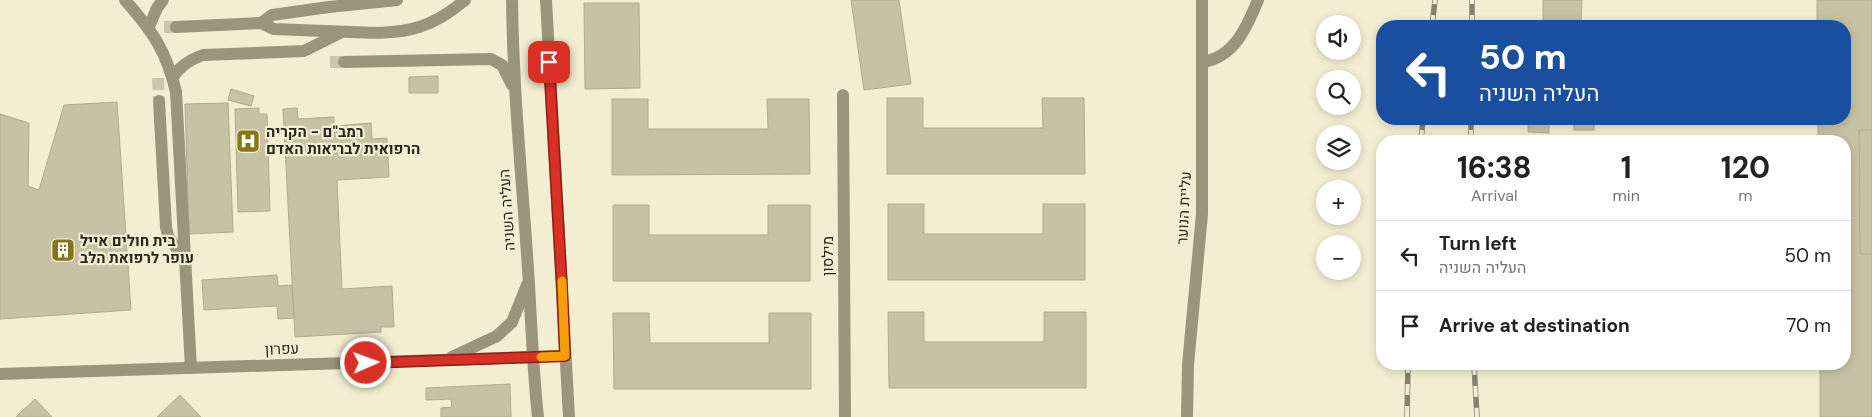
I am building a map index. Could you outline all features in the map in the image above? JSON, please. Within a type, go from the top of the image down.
[{"type":"street","points":[[126,0],[158,40],[172,77],[178,104],[191,368]]},
{"type":"street","points":[[149,27],[157,8],[163,0]]},
{"type":"street","points":[[261,23],[272,15],[329,6],[397,0]]},
{"type":"street","points":[[176,27],[261,23],[274,29],[377,33],[418,28],[454,10],[464,0]]},
{"type":"street","name":"העליה השניה","points":[[512,0],[515,94],[529,279],[532,358],[538,417]]},
{"type":"street","points":[[546,0],[569,417]]},
{"type":"street","name":"עליית הנוער","points":[[1187,417],[1188,365],[1202,214],[1202,0]]},
{"type":"street","points":[[1202,62],[1212,61],[1223,56],[1235,45],[1250,20],[1258,0]]},
{"type":"street","points":[[172,77],[179,67],[204,55],[304,51],[342,32]]},
{"type":"street","points":[[344,62],[491,59],[502,65],[510,79],[515,94]]},
{"type":"street","name":"מילסון","points":[[843,95],[845,417]]},
{"type":"street","points":[[159,101],[166,226],[168,236],[186,262]]},
{"type":"street","points":[[443,361],[502,332],[512,322],[529,279]]},
{"type":"street","name":"עפרון","points":[[0,374],[565,356]]},
{"type":"building","points":[[851,0],[899,0],[911,84],[864,90]]},
{"type":"building","points":[[1543,0],[1582,0],[1581,20],[1543,20]]},
{"type":"building","points":[[1817,0],[1872,0],[1872,417],[1820,417],[1820,370],[1851,370],[1851,135],[1818,135],[1818,125],[1851,125],[1851,20],[1817,20]]},
{"type":"building","points":[[584,3],[639,3],[640,88],[585,89]]},
{"type":"building","points":[[438,76],[438,93],[409,93],[409,77]]},
{"type":"building","points":[[231,89],[254,96],[251,106],[228,100]]},
{"type":"building","points":[[887,98],[923,98],[923,128],[1043,128],[1042,98],[1084,98],[1085,174],[887,174]]},
{"type":"building","points":[[612,99],[648,99],[648,129],[768,129],[767,99],[809,99],[810,174],[612,175]]},
{"type":"building","name":"בית חולים אייל עופר לרפואת הלב","points":[[117,102],[131,310],[0,319],[0,114],[29,123],[28,186],[39,190],[64,105]]},
{"type":"building","points":[[228,103],[233,232],[189,234],[185,104]]},
{"type":"building","points":[[259,108],[259,114],[267,114],[270,211],[238,212],[235,109]]},
{"type":"building","points":[[297,108],[298,119],[334,117],[334,126],[371,123],[372,139],[387,138],[389,177],[337,180],[342,289],[392,286],[394,327],[381,327],[381,332],[295,337],[283,109]]},
{"type":"building","points":[[1528,125],[1549,125],[1549,133],[1528,132]]},
{"type":"building","points":[[1574,125],[1594,125],[1594,130],[1574,130]]},
{"type":"building","points":[[1859,130],[1872,130],[1872,254],[1860,254]]},
{"type":"building","points":[[888,204],[924,204],[924,234],[1043,234],[1043,204],[1085,204],[1085,280],[888,280]]},
{"type":"building","points":[[613,205],[649,205],[649,235],[768,235],[768,205],[810,205],[810,281],[613,281]]},
{"type":"building","points":[[277,275],[278,286],[292,285],[294,318],[278,319],[277,306],[204,310],[202,280]]},
{"type":"building","points":[[888,312],[924,312],[924,342],[1044,342],[1044,312],[1086,312],[1086,388],[889,388]]},
{"type":"building","points":[[613,313],[649,313],[650,343],[769,343],[769,313],[811,313],[811,389],[614,389]]},
{"type":"building","points":[[510,384],[511,417],[441,417],[441,408],[452,407],[451,399],[426,400],[426,388]]},
{"type":"building","points":[[180,395],[201,417],[157,417]]},
{"type":"building","points":[[35,399],[52,417],[16,417]]},
{"type":"tunnel","points":[[164,27],[176,27]]},
{"type":"tunnel","points":[[330,62],[344,62]]},
{"type":"tunnel","points":[[158,78],[159,101]]},
{"type":"railway","points":[[1433,20],[1435,0]]},
{"type":"railway","points":[[1472,0],[1472,20]]},
{"type":"railway","points":[[1422,125],[1422,135]]},
{"type":"railway","points":[[1471,125],[1471,135]]},
{"type":"railway","points":[[1407,417],[1408,370]]},
{"type":"railway","points":[[1474,370],[1477,417]]},
{"type":"slow traffic","points":[[541,357],[565,356],[562,281]]},
{"type":"place","name":"רמב\"ם - הקריה הרפואית לבריאות האדם","points":[[248,141]]},
{"type":"place","name":"בית חולים אייל עופר לרפואת הלב","points":[[63,250]]},
{"type":"route","points":[[366,363],[565,356],[549,62]]}]
